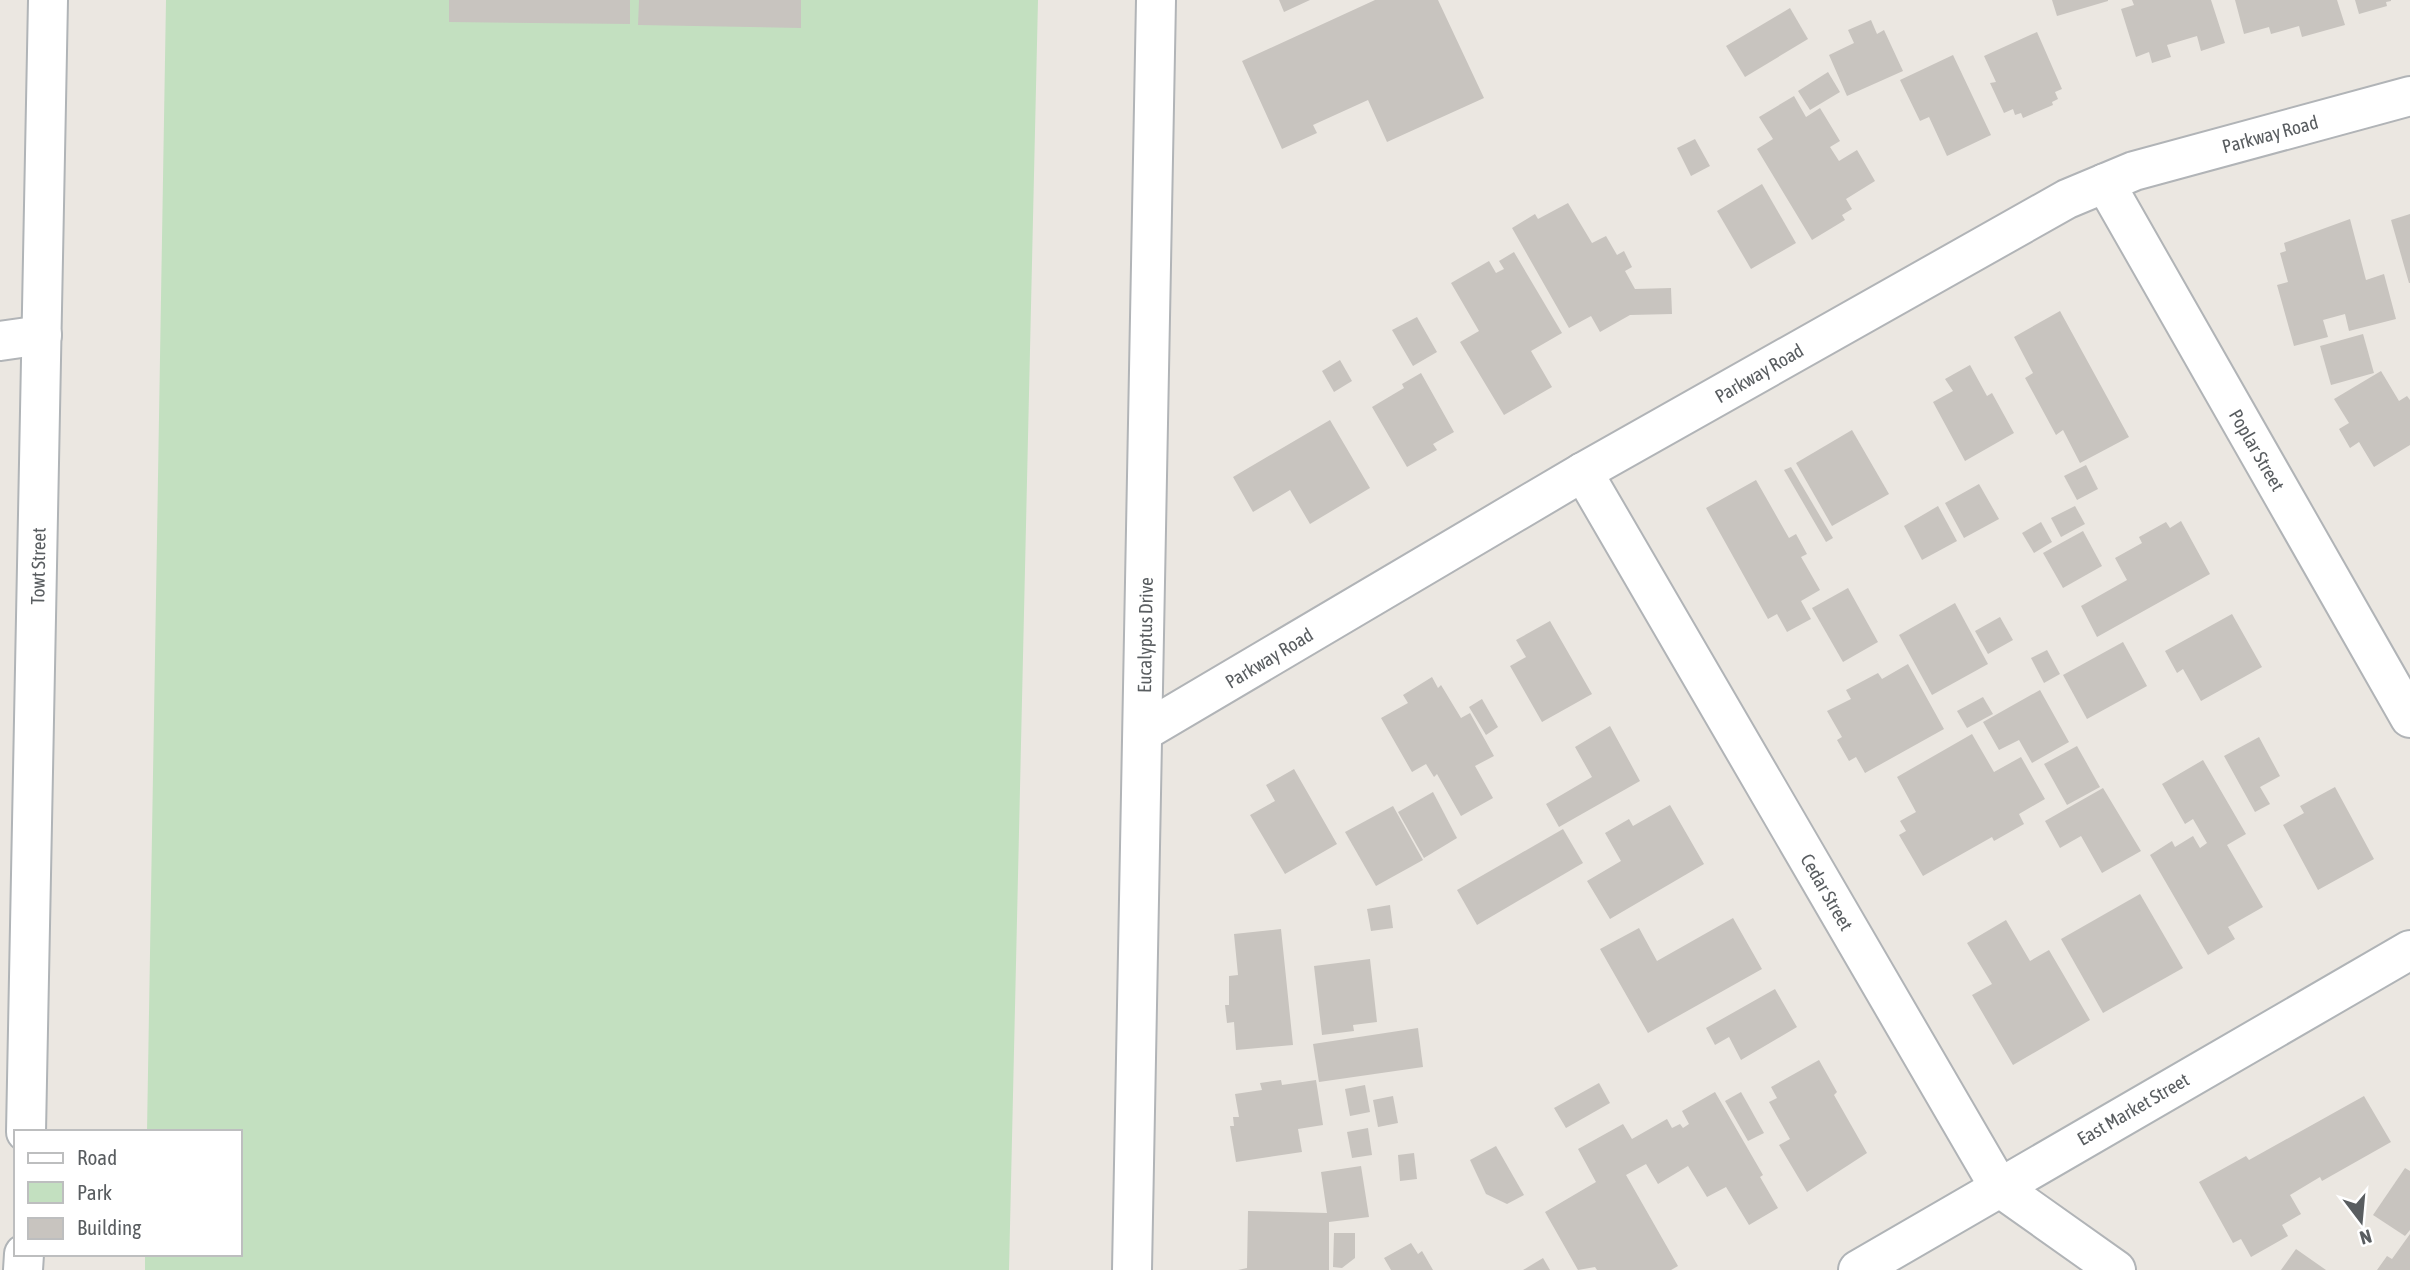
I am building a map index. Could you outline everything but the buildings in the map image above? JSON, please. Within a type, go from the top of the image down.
[{"type":"street","name":"Towt Street","points":[[26,1130],[48,0]]},
{"type":"street","name":"Eucalyptus Drive","points":[[1132,1270],[1156,0]]},
{"type":"street","name":"Parkway Road","points":[[1143,732],[1583,472],[2002,234],[2105,183],[2174,160],[2410,96]]},
{"type":"street","name":"Poplar Street","points":[[2105,183],[2410,718]]},
{"type":"street","points":[[0,341],[42,334]]},
{"type":"street","name":"Cedar Street","points":[[1583,472],[1999,1187],[2116,1270]]},
{"type":"street","name":"East Market Street","points":[[1858,1270],[2410,950]]},
{"type":"green space","points":[[166,0],[1038,0],[1009,1270],[145,1270],[145,1256],[242,1256],[242,1130],[147,1130]]}]
